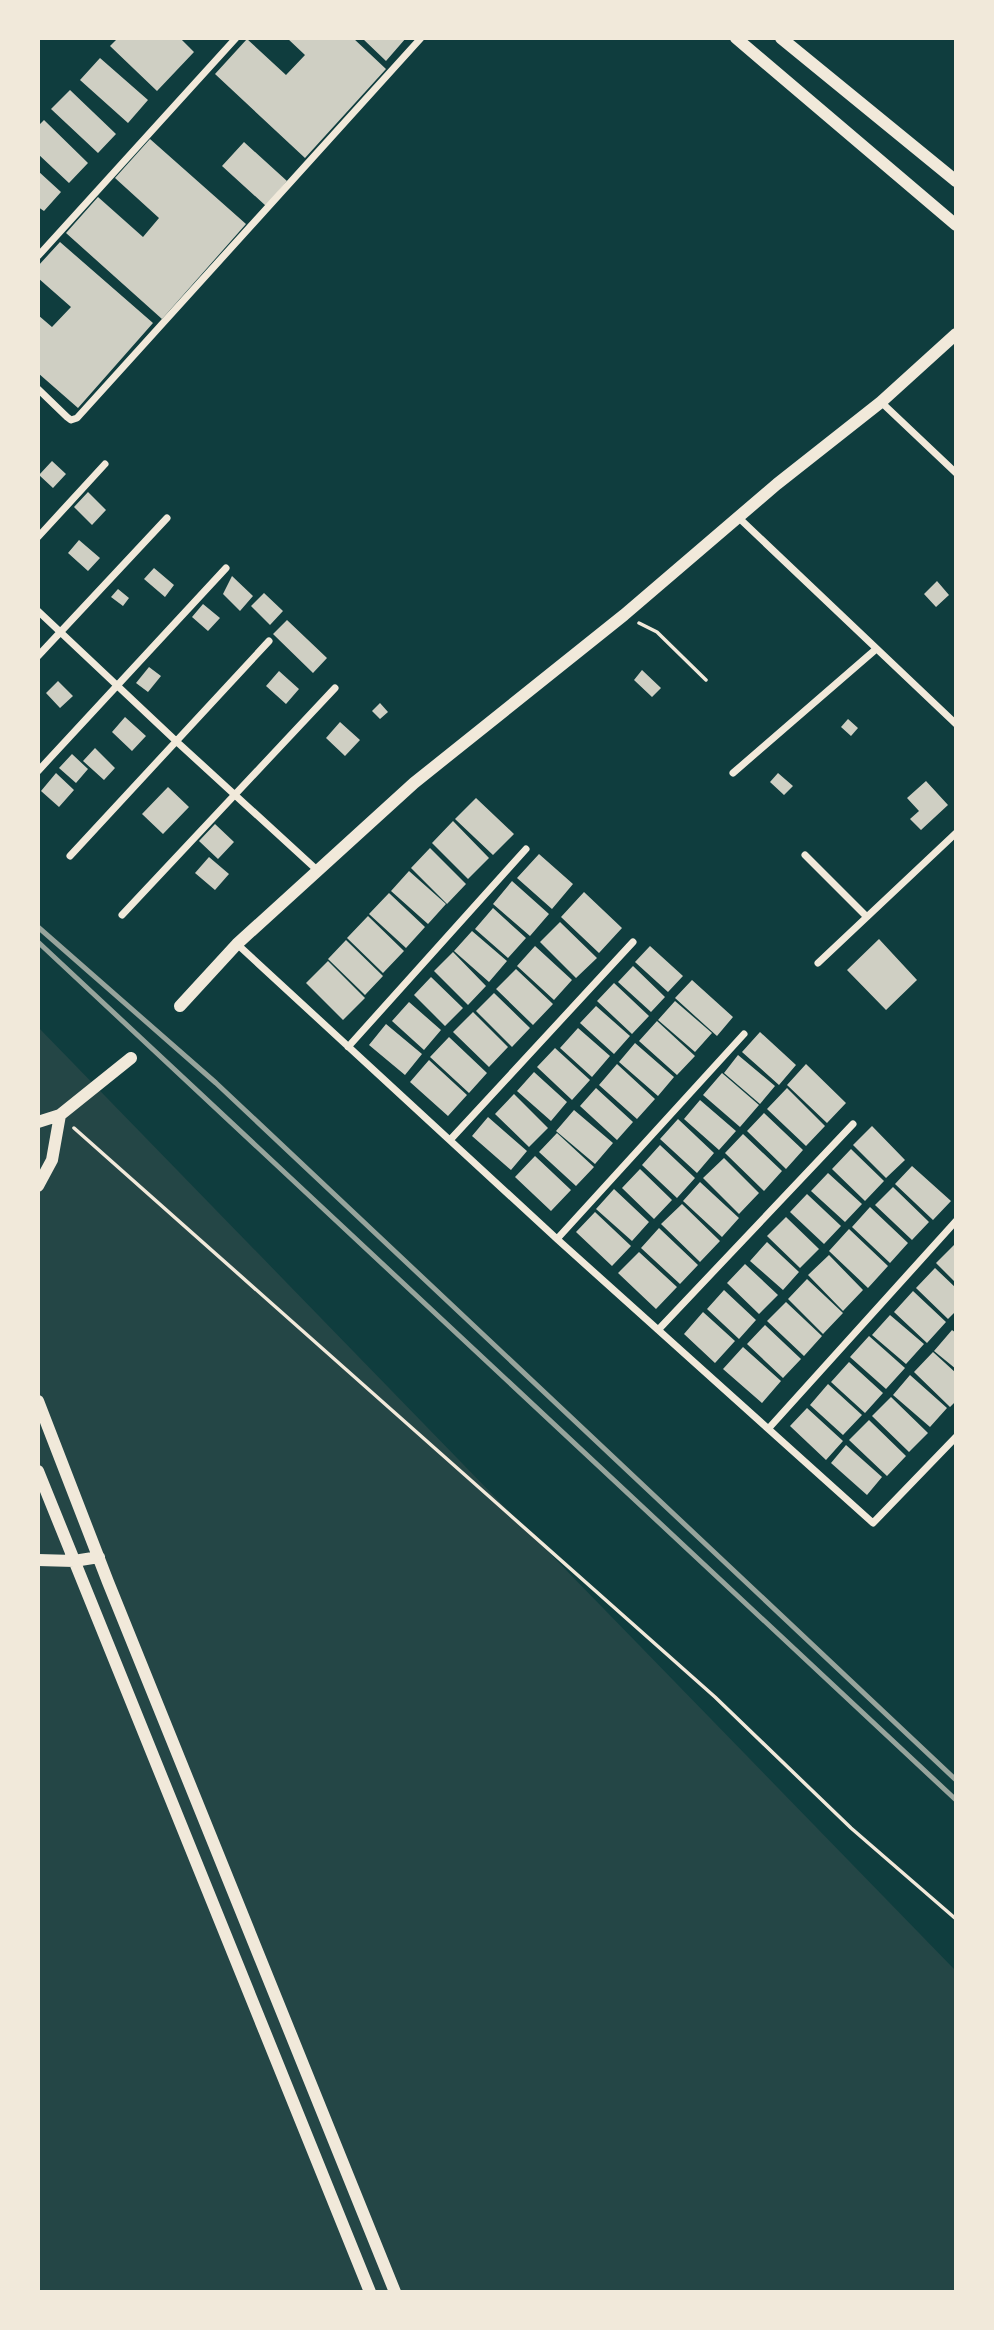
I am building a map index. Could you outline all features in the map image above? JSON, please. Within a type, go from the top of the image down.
[{"type":"street","points":[[38,256],[236,38]]},
{"type":"street","points":[[38,389],[71,420],[77,418],[421,38]]},
{"type":"street","points":[[736,38],[956,225]]},
{"type":"street","points":[[781,38],[956,181]]},
{"type":"street","points":[[180,1006],[237,944],[414,783],[624,615],[777,484],[881,402],[956,334]]},
{"type":"street","points":[[881,402],[956,472]]},
{"type":"street","points":[[38,537],[105,464]]},
{"type":"street","points":[[38,656],[167,518]]},
{"type":"street","points":[[739,518],[956,724]]},
{"type":"street","points":[[38,772],[226,568]]},
{"type":"street","points":[[38,611],[317,870]]},
{"type":"street","points":[[70,856],[269,641]]},
{"type":"street","points":[[733,773],[876,650]]},
{"type":"street","points":[[122,915],[335,688]]},
{"type":"street","points":[[818,963],[956,833]]},
{"type":"street","points":[[348,1047],[526,849]]},
{"type":"street","points":[[805,855],[866,916]]},
{"type":"street","points":[[450,1140],[633,942]]},
{"type":"street","points":[[237,944],[557,1239],[873,1523],[956,1437]]},
{"type":"street","points":[[557,1239],[744,1034]]},
{"type":"street","points":[[38,1122],[60,1115],[131,1058]]},
{"type":"street","points":[[38,1186],[52,1160],[60,1115]]},
{"type":"street","points":[[659,1329],[853,1124]]},
{"type":"street","points":[[769,1428],[956,1221]]},
{"type":"street","points":[[38,1401],[395,2291]]},
{"type":"street","points":[[38,1471],[370,2291]]},
{"type":"street","points":[[38,1560],[74,1561],[99,1556]]},
{"type":"path","points":[[624,615],[657,632],[706,680]]},
{"type":"path","points":[[60,1115],[715,1696],[851,1828],[956,1919]]},
{"type":"shaded area","points":[[38,1027],[955,1970],[955,2291],[39,2291]]},
{"type":"building","points":[[118,38],[180,38],[194,52],[157,91],[110,46]]},
{"type":"building","points":[[287,38],[353,38],[386,69],[305,158],[215,74],[247,39],[286,75],[305,55]]},
{"type":"building","points":[[362,38],[406,38],[386,61]]},
{"type":"building","points":[[100,58],[148,100],[128,123],[80,80]]},
{"type":"building","points":[[70,90],[116,134],[98,153],[51,109]]},
{"type":"building","points":[[44,120],[88,163],[69,183],[38,154],[38,126]]},
{"type":"building","points":[[150,139],[246,224],[162,319],[66,233],[98,197],[143,237],[159,218],[115,178]]},
{"type":"building","points":[[244,142],[287,181],[266,206],[222,166]]},
{"type":"building","points":[[38,171],[61,192],[44,211],[38,207]]},
{"type":"building","points":[[60,242],[153,323],[78,408],[38,373],[38,315],[52,327],[71,307],[38,278],[38,266]]},
{"type":"building","points":[[52,461],[66,474],[53,488],[39,475]]},
{"type":"building","points":[[88,492],[106,510],[92,525],[74,507]]},
{"type":"building","points":[[79,540],[100,558],[88,571],[68,553]]},
{"type":"building","points":[[154,568],[174,585],[165,597],[144,579]]},
{"type":"building","points":[[232,576],[253,596],[240,611],[223,594]]},
{"type":"building","points":[[937,581],[949,595],[936,607],[924,594]]},
{"type":"building","points":[[118,589],[129,598],[123,606],[111,597]]},
{"type":"building","points":[[264,593],[283,611],[270,625],[251,606]]},
{"type":"building","points":[[203,604],[220,618],[208,631],[192,617]]},
{"type":"building","points":[[287,620],[327,658],[313,673],[273,634]]},
{"type":"building","points":[[149,667],[161,676],[148,692],[136,683]]},
{"type":"building","points":[[642,670],[661,688],[652,697],[634,680]]},
{"type":"building","points":[[279,671],[299,689],[286,704],[266,686]]},
{"type":"building","points":[[58,681],[73,696],[60,708],[46,693]]},
{"type":"building","points":[[380,703],[388,712],[380,719],[372,711]]},
{"type":"building","points":[[125,717],[146,736],[132,751],[112,732]]},
{"type":"building","points":[[848,719],[858,728],[851,736],[841,727]]},
{"type":"building","points":[[340,722],[360,740],[345,756],[326,738]]},
{"type":"building","points":[[95,748],[115,768],[104,780],[83,761]]},
{"type":"building","points":[[72,754],[88,769],[76,783],[59,768]]},
{"type":"building","points":[[56,773],[74,790],[59,807],[41,791]]},
{"type":"building","points":[[778,773],[793,786],[784,795],[770,782]]},
{"type":"building","points":[[926,781],[948,805],[921,830],[910,819],[919,811],[907,798]]},
{"type":"building","points":[[168,787],[189,807],[163,834],[142,814]]},
{"type":"building","points":[[476,798],[514,834],[493,855],[455,819]]},
{"type":"building","points":[[453,821],[489,858],[468,879],[432,843]]},
{"type":"building","points":[[215,824],[234,842],[218,859],[199,841]]},
{"type":"building","points":[[430,848],[466,884],[447,904],[411,868]]},
{"type":"building","points":[[539,854],[573,884],[552,909],[517,878]]},
{"type":"building","points":[[209,857],[229,874],[215,890],[195,873]]},
{"type":"building","points":[[409,871],[446,904],[428,924],[391,891]]},
{"type":"building","points":[[512,881],[549,914],[530,936],[493,904]]},
{"type":"building","points":[[584,892],[622,928],[599,953],[561,917]]},
{"type":"building","points":[[389,893],[425,927],[406,948],[369,914]]},
{"type":"building","points":[[493,908],[526,938],[508,958],[475,929]]},
{"type":"building","points":[[368,916],[404,951],[383,973],[347,938]]},
{"type":"building","points":[[560,922],[597,958],[576,978],[540,942]]},
{"type":"building","points":[[472,931],[507,961],[489,982],[454,951]]},
{"type":"building","points":[[879,939],[917,980],[886,1010],[847,970]]},
{"type":"building","points":[[346,940],[383,976],[365,995],[328,959]]},
{"type":"building","points":[[535,946],[572,980],[554,1000],[517,966]]},
{"type":"building","points":[[650,946],[683,976],[668,992],[635,962]]},
{"type":"building","points":[[453,952],[486,986],[468,1005],[434,971]]},
{"type":"building","points":[[328,961],[365,998],[343,1020],[306,983]]},
{"type":"building","points":[[633,966],[665,997],[651,1012],[618,982]]},
{"type":"building","points":[[516,969],[553,1004],[533,1025],[496,989]]},
{"type":"building","points":[[431,977],[463,1008],[445,1026],[414,995]]},
{"type":"building","points":[[692,980],[733,1017],[717,1036],[675,998]]},
{"type":"building","points":[[614,983],[649,1016],[632,1034],[597,1001]]},
{"type":"building","points":[[494,993],[530,1028],[512,1047],[476,1011]]},
{"type":"building","points":[[675,1001],[712,1033],[695,1052],[658,1020]]},
{"type":"building","points":[[409,1002],[441,1030],[424,1050],[392,1021]]},
{"type":"building","points":[[596,1006],[630,1036],[614,1054],[580,1023]]},
{"type":"building","points":[[473,1012],[508,1047],[489,1067],[453,1032]]},
{"type":"building","points":[[657,1021],[695,1056],[677,1075],[639,1041]]},
{"type":"building","points":[[386,1024],[422,1054],[405,1075],[369,1045]]},
{"type":"building","points":[[578,1028],[610,1056],[592,1077],[560,1048]]},
{"type":"building","points":[[760,1032],[796,1065],[779,1085],[742,1052]]},
{"type":"building","points":[[449,1037],[487,1073],[469,1093],[430,1057]]},
{"type":"building","points":[[635,1043],[674,1077],[658,1096],[619,1062]]},
{"type":"building","points":[[555,1048],[590,1080],[572,1100],[537,1067]]},
{"type":"building","points":[[738,1055],[775,1086],[760,1104],[724,1073]]},
{"type":"building","points":[[429,1060],[467,1095],[448,1116],[410,1082]]},
{"type":"building","points":[[617,1064],[655,1099],[637,1119],[599,1085]]},
{"type":"building","points":[[806,1064],[846,1103],[827,1123],[787,1085]]},
{"type":"building","points":[[534,1072],[567,1102],[551,1121],[517,1091]]},
{"type":"building","points":[[722,1073],[759,1105],[740,1127],[703,1095]]},
{"type":"building","points":[[596,1088],[633,1122],[617,1140],[580,1106]]},
{"type":"building","points":[[787,1088],[825,1126],[806,1146],[767,1109]]},
{"type":"building","points":[[514,1094],[548,1128],[529,1147],[495,1114]]},
{"type":"building","points":[[700,1100],[736,1131],[719,1150],[684,1119]]},
{"type":"building","points":[[574,1110],[613,1143],[595,1164],[556,1131]]},
{"type":"building","points":[[764,1113],[803,1150],[786,1169],[747,1131]]},
{"type":"building","points":[[488,1117],[527,1151],[511,1170],[472,1136]]},
{"type":"building","points":[[678,1119],[714,1153],[697,1173],[660,1139]]},
{"type":"building","points":[[872,1126],[905,1160],[886,1178],[853,1145]]},
{"type":"building","points":[[557,1133],[594,1167],[576,1186],[539,1152]]},
{"type":"building","points":[[743,1134],[782,1171],[764,1191],[725,1153]]},
{"type":"building","points":[[660,1145],[695,1178],[677,1198],[642,1165]]},
{"type":"building","points":[[851,1149],[884,1181],[865,1201],[832,1169]]},
{"type":"building","points":[[535,1156],[571,1190],[551,1211],[515,1177]]},
{"type":"building","points":[[724,1158],[759,1193],[739,1214],[703,1178]]},
{"type":"building","points":[[912,1166],[951,1201],[933,1220],[895,1184]]},
{"type":"building","points":[[640,1169],[672,1200],[654,1219],[622,1188]]},
{"type":"building","points":[[828,1173],[862,1204],[845,1222],[811,1191]]},
{"type":"building","points":[[700,1182],[739,1218],[722,1237],[683,1201]]},
{"type":"building","points":[[893,1187],[929,1222],[912,1240],[875,1205]]},
{"type":"building","points":[[614,1189],[649,1222],[632,1241],[596,1209]]},
{"type":"building","points":[[807,1194],[841,1226],[824,1244],[790,1212]]},
{"type":"building","points":[[682,1204],[720,1241],[700,1262],[661,1224]]},
{"type":"building","points":[[870,1207],[908,1243],[890,1263],[852,1227]]},
{"type":"building","points":[[595,1212],[631,1246],[612,1266],[576,1232]]},
{"type":"building","points":[[786,1217],[819,1249],[800,1268],[767,1236]]},
{"type":"building","points":[[659,1228],[698,1265],[680,1284],[641,1248]]},
{"type":"building","points":[[849,1229],[888,1266],[868,1288],[829,1251]]},
{"type":"building","points":[[767,1242],[799,1272],[783,1290],[750,1261]]},
{"type":"building","points":[[956,1243],[956,1283],[936,1263]]},
{"type":"building","points":[[639,1252],[677,1287],[656,1309],[618,1273]]},
{"type":"building","points":[[829,1255],[863,1290],[843,1311],[808,1275]]},
{"type":"building","points":[[745,1264],[778,1295],[759,1314],[727,1283]]},
{"type":"building","points":[[935,1268],[956,1288],[956,1311],[948,1319],[916,1288]]},
{"type":"building","points":[[807,1279],[843,1313],[823,1334],[788,1299]]},
{"type":"building","points":[[724,1290],[756,1320],[739,1339],[707,1309]]},
{"type":"building","points":[[913,1291],[946,1322],[927,1343],[894,1312]]},
{"type":"building","points":[[786,1302],[822,1336],[804,1356],[767,1321]]},
{"type":"building","points":[[703,1312],[735,1341],[715,1363],[684,1334]]},
{"type":"building","points":[[890,1315],[924,1344],[906,1364],[872,1335]]},
{"type":"building","points":[[765,1325],[801,1359],[783,1378],[747,1344]]},
{"type":"building","points":[[952,1330],[956,1333],[956,1369],[934,1351]]},
{"type":"building","points":[[869,1336],[905,1368],[886,1389],[850,1357]]},
{"type":"building","points":[[743,1347],[781,1381],[762,1403],[723,1369]]},
{"type":"building","points":[[933,1352],[956,1373],[956,1401],[950,1407],[914,1372]]},
{"type":"building","points":[[849,1362],[883,1393],[865,1413],[831,1382]]},
{"type":"building","points":[[910,1375],[947,1408],[930,1427],[893,1395]]},
{"type":"building","points":[[828,1384],[862,1415],[843,1435],[810,1405]]},
{"type":"building","points":[[891,1397],[928,1433],[909,1452],[872,1416]]},
{"type":"building","points":[[807,1408],[843,1441],[826,1460],[790,1426]]},
{"type":"building","points":[[869,1420],[906,1456],[887,1476],[849,1440]]},
{"type":"building","points":[[846,1445],[882,1477],[867,1495],[831,1463]]},
{"type":"railway","points":[[38,927],[216,1083],[956,1780]]},
{"type":"railway","points":[[38,942],[956,1800]]}]
